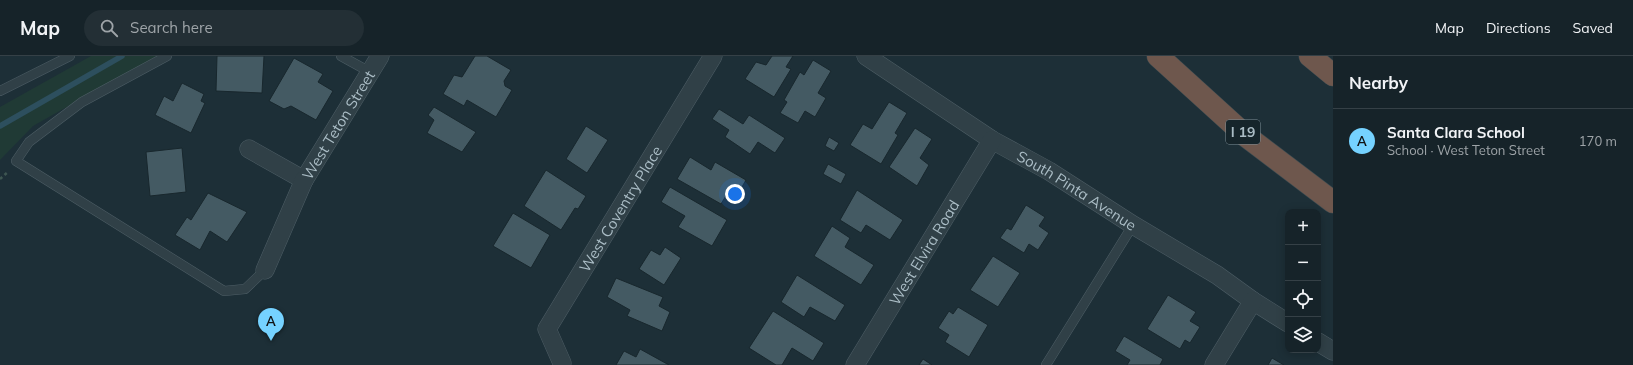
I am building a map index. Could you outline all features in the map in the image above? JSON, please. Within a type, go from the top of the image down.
[{"type":"highway","name":"I 19","points":[[1158,56],[1246,136],[1333,202]]},
{"type":"highway","points":[[1310,56],[1333,75]]},
{"type":"street","name":"West Teton Street","points":[[249,149],[304,180],[380,56]]},
{"type":"street","name":"West Coventry Place","points":[[562,363],[547,329],[713,56]]},
{"type":"street","name":"South Pinta Avenue","points":[[866,56],[992,140],[1050,171],[1133,225],[1217,275],[1253,301],[1285,321]]},
{"type":"street","name":"West Elvira Road","points":[[855,365],[992,140]]},
{"type":"street","points":[[265,270],[304,180]]},
{"type":"street","points":[[1214,365],[1253,301]]},
{"type":"street","points":[[1321,344],[1333,351]]},
{"type":"lane","points":[[0,91],[70,56]]},
{"type":"lane","points":[[167,56],[82,102],[29,142],[16,161],[224,291],[245,289],[265,270]]},
{"type":"lane","points":[[342,56],[370,72]]},
{"type":"lane","points":[[1046,365],[1133,225]]},
{"type":"green space","points":[[91,56],[157,56],[33,126],[0,160],[0,107]]},
{"type":"building","points":[[217,56],[264,56],[262,93],[216,91]]},
{"type":"building","points":[[475,56],[487,56],[511,70],[504,81],[505,86],[512,90],[496,117],[467,100],[464,106],[443,94],[454,75],[462,77]]},
{"type":"building","points":[[772,56],[793,56],[786,67],[791,69],[774,97],[745,79],[756,62],[766,65]]},
{"type":"building","points":[[294,58],[323,74],[318,82],[333,91],[316,120],[291,106],[284,109],[269,101]]},
{"type":"building","points":[[813,60],[831,71],[818,93],[826,98],[815,117],[805,111],[798,123],[780,113],[787,102],[784,100],[800,72],[804,75]]},
{"type":"building","points":[[182,83],[204,94],[201,101],[205,103],[191,133],[155,115],[164,96],[173,101]]},
{"type":"building","points":[[889,102],[907,113],[895,133],[898,135],[881,164],[850,145],[863,124],[872,129]]},
{"type":"building","points":[[434,107],[476,132],[462,152],[427,133],[434,120],[428,115]]},
{"type":"building","points":[[719,109],[743,124],[749,115],[785,138],[775,153],[758,142],[750,154],[725,137],[729,130],[712,119]]},
{"type":"building","points":[[586,126],[608,140],[587,173],[566,159]]},
{"type":"building","points":[[915,128],[932,139],[920,158],[929,165],[917,186],[889,167]]},
{"type":"building","points":[[829,137],[839,143],[834,151],[825,146]]},
{"type":"building","points":[[182,148],[186,192],[150,196],[146,152]]},
{"type":"building","points":[[690,157],[711,170],[715,162],[746,180],[739,192],[730,189],[721,204],[677,179]]},
{"type":"building","points":[[828,164],[846,174],[841,184],[823,174]]},
{"type":"building","points":[[546,170],[586,196],[578,209],[575,208],[561,230],[524,206]]},
{"type":"building","points":[[670,187],[727,220],[712,246],[678,227],[685,216],[661,202]]},
{"type":"building","points":[[857,190],[903,220],[890,240],[866,225],[861,233],[840,220]]},
{"type":"building","points":[[208,193],[247,212],[227,242],[210,231],[200,250],[175,235],[187,217],[191,220]]},
{"type":"building","points":[[1026,205],[1045,217],[1039,226],[1049,233],[1038,250],[1029,244],[1024,253],[1000,238],[1007,228],[1011,230]]},
{"type":"building","points":[[513,213],[550,235],[531,268],[493,246]]},
{"type":"building","points":[[832,226],[850,238],[845,247],[874,265],[861,285],[814,256]]},
{"type":"building","points":[[665,247],[681,258],[664,285],[639,269],[651,250],[660,255]]},
{"type":"building","points":[[993,256],[1020,273],[998,307],[970,290]]},
{"type":"building","points":[[797,275],[845,305],[835,321],[810,307],[804,317],[781,302]]},
{"type":"building","points":[[616,278],[663,297],[659,306],[670,312],[662,331],[627,316],[630,310],[607,297]]},
{"type":"building","points":[[1168,295],[1196,312],[1190,321],[1200,327],[1190,343],[1185,340],[1180,349],[1147,329]]},
{"type":"building","points":[[958,307],[988,325],[969,357],[945,342],[949,335],[938,328],[949,311],[953,314]]},
{"type":"building","points":[[773,311],[824,343],[813,361],[792,348],[782,365],[776,365],[749,348]]},
{"type":"building","points":[[1124,336],[1163,359],[1160,365],[1127,365],[1130,360],[1115,351]]},
{"type":"building","points":[[640,349],[669,365],[616,365],[624,351],[636,357]]},
{"type":"building","points":[[1272,358],[1284,365],[1268,365]]},
{"type":"building","points":[[923,359],[932,365],[919,365]]},
{"type":"waterway","points":[[0,126],[122,56]]},
{"type":"place","name":"Santa Clara School","points":[[271,341]]}]
